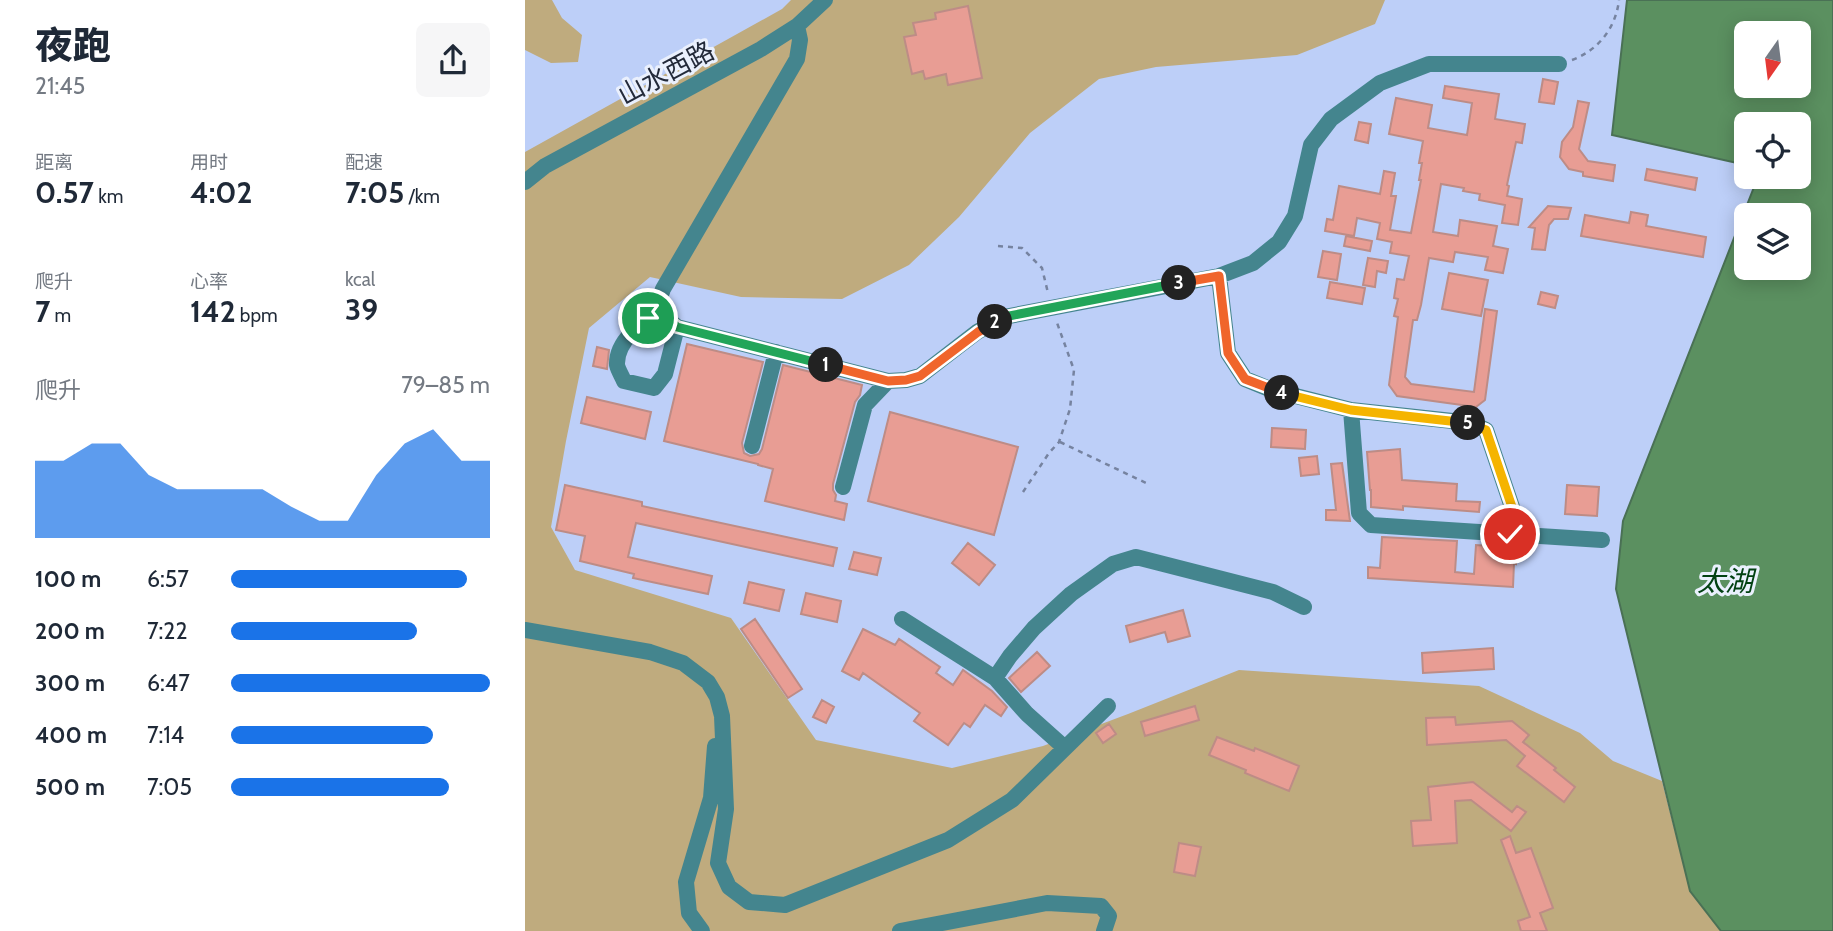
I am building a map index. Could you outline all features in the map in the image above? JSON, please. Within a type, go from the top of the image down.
[{"type":"street","name":"山水西路","points":[[525,182],[545,166],[761,49],[797,26],[825,0]]},
{"type":"street","points":[[797,26],[800,40],[797,59],[663,289],[658,303],[660,313],[677,327],[888,381],[920,376],[978,332],[1004,317],[1219,276],[1253,263],[1279,242],[1295,216],[1311,145],[1331,119],[1380,83],[1429,64],[1559,64]]},
{"type":"street","points":[[1219,276],[1228,353],[1245,379],[1272,390],[1351,410],[1471,423],[1486,430],[1512,507],[1510,534]]},
{"type":"street","points":[[660,313],[648,318],[621,345],[617,365],[624,381],[654,388],[665,374],[677,327]]},
{"type":"street","points":[[752,446],[776,352]]},
{"type":"street","points":[[843,487],[865,405],[888,381]]},
{"type":"street","points":[[1351,410],[1359,513],[1371,525],[1602,540]]},
{"type":"street","points":[[995,678],[1034,628],[1070,594],[1113,564],[1136,556],[1273,592],[1304,607]]},
{"type":"street","points":[[902,620],[995,678],[1027,714],[1065,748]]},
{"type":"street","points":[[525,630],[650,652],[683,663],[708,682],[717,697],[722,716],[726,809],[718,863],[729,887],[749,902],[785,905],[948,840],[1012,800],[1108,706]]},
{"type":"street","points":[[702,931],[689,913],[686,882],[711,797],[714,753],[722,716]]},
{"type":"street","points":[[900,931],[1047,903],[1101,906],[1109,916],[1104,931]]},
{"type":"path","points":[[1559,64],[1584,55],[1606,36],[1618,14],[1619,0]]},
{"type":"path","points":[[998,246],[1022,248],[1042,268],[1052,308],[1074,370],[1070,409],[1059,442],[1023,492]]},
{"type":"path","points":[[1059,442],[1146,483]]},
{"type":"shaded area","points":[[525,0],[552,0],[562,18],[582,35],[578,62],[551,63],[525,50]]},
{"type":"shaded area","points":[[791,0],[1385,0],[1375,24],[1297,55],[1156,67],[1099,79],[1030,133],[959,217],[909,265],[842,299],[741,297],[650,277],[589,328],[551,527],[575,570],[731,618],[816,740],[952,768],[1043,746],[1239,670],[1479,686],[1580,733],[1613,761],[1662,781],[1690,891],[1721,931],[525,931],[525,152],[782,9]]},
{"type":"water","name":"太湖","points":[[1627,0],[1833,0],[1833,931],[1721,931],[1690,891],[1616,589],[1623,521],[1734,238],[1734,280],[1811,280],[1811,203],[1748,203],[1753,189],[1811,189],[1811,112],[1734,112],[1734,162],[1612,135]]},
{"type":"building","points":[[968,6],[982,78],[948,85],[946,74],[925,79],[923,71],[912,74],[904,37],[916,35],[913,23],[936,19],[935,13]]},
{"type":"building","points":[[1543,79],[1558,82],[1554,104],[1539,102]]},
{"type":"building","points":[[1445,86],[1499,94],[1495,119],[1525,124],[1522,143],[1516,142],[1507,185],[1507,196],[1522,199],[1518,225],[1502,223],[1505,205],[1479,200],[1480,194],[1463,191],[1464,188],[1441,184],[1433,232],[1458,236],[1460,220],[1497,226],[1493,246],[1508,249],[1503,273],[1485,270],[1488,257],[1455,252],[1453,262],[1429,258],[1421,305],[1417,320],[1413,320],[1405,377],[1411,384],[1474,392],[1485,309],[1497,311],[1485,400],[1476,407],[1397,396],[1389,385],[1398,317],[1394,316],[1398,299],[1394,298],[1397,279],[1404,280],[1409,256],[1390,253],[1392,242],[1377,239],[1380,223],[1357,218],[1354,236],[1325,231],[1327,219],[1333,220],[1339,186],[1380,194],[1384,171],[1395,173],[1391,196],[1396,196],[1390,230],[1411,233],[1421,180],[1422,163],[1419,163],[1423,141],[1389,134],[1396,98],[1432,105],[1428,128],[1467,135],[1472,103],[1443,98]]},
{"type":"building","points":[[1578,101],[1589,103],[1579,149],[1588,161],[1615,165],[1613,181],[1583,176],[1583,172],[1569,169],[1560,157],[1562,142],[1573,127]]},
{"type":"building","points":[[1359,122],[1371,124],[1368,143],[1355,140]]},
{"type":"building","points":[[1647,169],[1697,178],[1695,190],[1645,180]]},
{"type":"building","points":[[1548,206],[1571,208],[1568,219],[1554,219],[1549,225],[1545,250],[1532,249],[1535,228],[1529,227]]},
{"type":"building","points":[[1631,212],[1648,215],[1646,226],[1706,237],[1703,257],[1581,236],[1585,215],[1629,223]]},
{"type":"building","points":[[1346,236],[1372,241],[1370,251],[1344,246]]},
{"type":"building","points":[[1323,251],[1341,254],[1337,280],[1318,277]]},
{"type":"building","points":[[1368,258],[1388,261],[1386,273],[1377,271],[1375,287],[1363,285]]},
{"type":"building","points":[[1449,273],[1488,280],[1481,316],[1442,309]]},
{"type":"building","points":[[1330,282],[1365,288],[1362,304],[1327,298]]},
{"type":"building","points":[[1541,292],[1558,296],[1555,308],[1538,304]]},
{"type":"building","points":[[687,344],[763,362],[742,443],[744,453],[750,456],[759,454],[762,449],[783,365],[862,385],[833,484],[835,501],[847,504],[844,520],[765,501],[773,469],[664,441]]},
{"type":"building","points":[[597,347],[609,350],[607,369],[593,366]]},
{"type":"building","points":[[587,397],[651,412],[645,439],[581,423]]},
{"type":"building","points":[[890,412],[1018,447],[994,535],[868,501]]},
{"type":"building","points":[[1272,428],[1306,430],[1305,449],[1271,447]]},
{"type":"building","points":[[1400,449],[1402,480],[1457,484],[1456,501],[1480,502],[1479,512],[1403,506],[1403,510],[1371,507],[1367,452]]},
{"type":"building","points":[[1317,456],[1319,474],[1301,476],[1299,458]]},
{"type":"building","points":[[1342,463],[1350,521],[1326,520],[1326,510],[1336,510],[1331,464]]},
{"type":"building","points":[[565,485],[642,502],[642,506],[837,548],[833,566],[636,523],[628,557],[712,576],[708,594],[633,578],[634,574],[580,561],[585,536],[556,530]]},
{"type":"building","points":[[1567,485],[1599,487],[1597,516],[1565,514]]},
{"type":"building","points":[[1382,537],[1457,541],[1455,572],[1474,574],[1476,545],[1517,548],[1513,587],[1368,578],[1368,567],[1380,568]]},
{"type":"building","points":[[968,543],[995,565],[979,585],[952,563]]},
{"type":"building","points":[[854,552],[881,558],[877,575],[849,569]]},
{"type":"building","points":[[749,582],[784,590],[779,611],[744,603]]},
{"type":"building","points":[[806,593],[841,601],[837,622],[801,614]]},
{"type":"building","points":[[1183,610],[1190,636],[1168,642],[1165,632],[1130,642],[1126,626]]},
{"type":"building","points":[[755,619],[802,689],[788,698],[741,629]]},
{"type":"building","points":[[863,629],[895,645],[899,639],[940,667],[936,673],[953,685],[963,670],[992,691],[1007,707],[1001,716],[985,705],[970,727],[964,723],[948,745],[914,721],[920,713],[863,673],[859,680],[842,671]]},
{"type":"building","points":[[1493,648],[1494,669],[1423,673],[1422,653]]},
{"type":"building","points":[[1037,652],[1050,666],[1021,692],[1009,678]]},
{"type":"building","points":[[822,700],[834,707],[826,723],[813,717]]},
{"type":"building","points":[[1195,706],[1199,720],[1145,736],[1141,722]]},
{"type":"building","points":[[1455,717],[1456,725],[1512,721],[1529,735],[1523,742],[1575,787],[1564,802],[1517,766],[1525,756],[1506,740],[1427,745],[1426,718]]},
{"type":"building","points":[[1109,724],[1116,734],[1103,743],[1096,733]]},
{"type":"building","points":[[1217,737],[1254,751],[1255,748],[1299,766],[1289,791],[1209,755]]},
{"type":"building","points":[[1473,782],[1512,812],[1517,806],[1526,812],[1511,831],[1471,800],[1455,801],[1457,843],[1413,846],[1411,821],[1431,820],[1428,787]]},
{"type":"building","points":[[1510,836],[1516,853],[1531,848],[1553,908],[1540,913],[1547,931],[1521,931],[1518,921],[1530,917],[1501,840]]},
{"type":"building","points":[[1179,843],[1201,847],[1195,876],[1174,872]]},
{"type":"route","points":[[648,318],[660,313],[677,327],[888,381],[906,380],[920,376],[978,332],[1004,317],[1219,276],[1228,353],[1245,379],[1272,390],[1351,410],[1471,423],[1486,430],[1512,507],[1510,534]]}]
